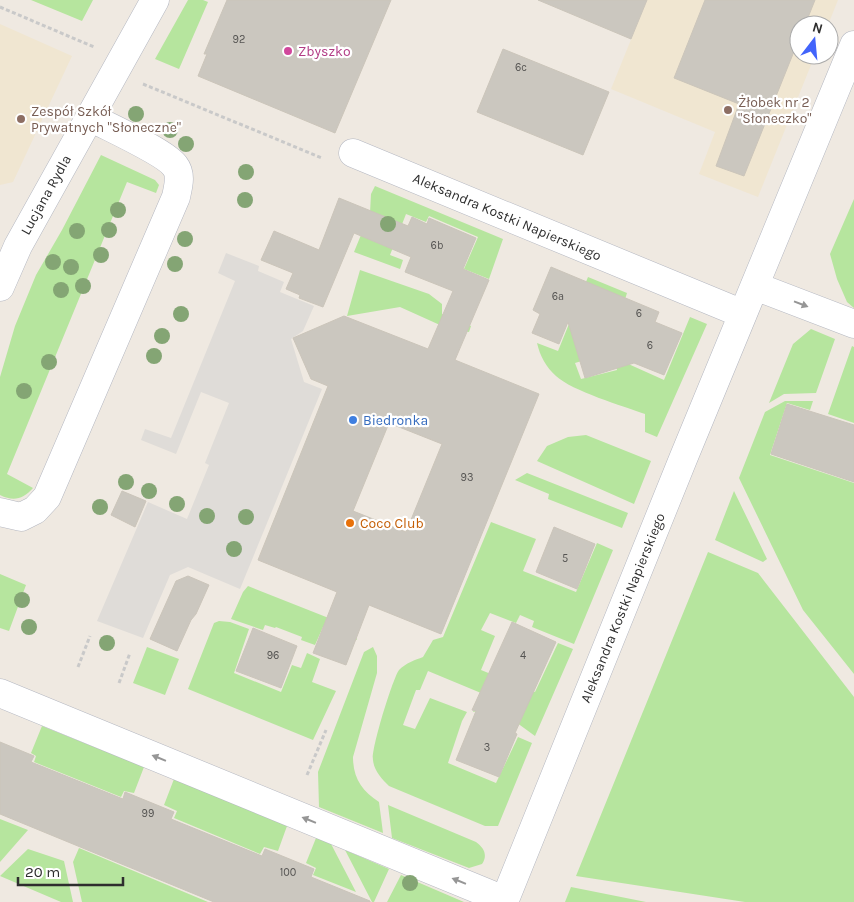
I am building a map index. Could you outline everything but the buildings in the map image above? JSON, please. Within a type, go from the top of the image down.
[{"type":"street","name":"Lucjana Rydla","points":[[0,287],[18,246],[155,0]]},
{"type":"street","name":"Aleksandra Kostki Napierskiego","points":[[504,901],[854,46]]},
{"type":"street","points":[[0,512],[22,517],[35,510],[47,497],[176,197],[180,181],[176,168],[166,157],[90,117]]},
{"type":"street","name":"Aleksandra Kostki Napierskiego","points":[[353,153],[744,314]]},
{"type":"street","points":[[755,286],[854,324]]},
{"type":"street","points":[[0,693],[504,901]]},
{"type":"path","points":[[0,7],[99,49]]},
{"type":"path","points":[[78,667],[90,636]]},
{"type":"path","points":[[119,683],[130,653]]},
{"type":"path","points":[[308,775],[326,730]]},
{"type":"shaded area","name":"Żłobek nr 2 \"Słoneczko\"","points":[[647,0],[838,0],[832,15],[789,15],[789,65],[811,65],[758,197],[699,174],[715,132],[611,89]]},
{"type":"shaded area","name":"Zespół Szkół Prywatnych \"Słoneczne\"","points":[[0,24],[72,56],[13,182],[0,185]]},
{"type":"shaded area","points":[[226,253],[259,266],[258,271],[284,282],[280,292],[314,306],[303,331],[291,339],[304,382],[322,389],[240,589],[188,567],[170,575],[143,638],[97,621],[148,502],[187,519],[209,465],[205,463],[229,403],[201,392],[176,454],[141,440],[145,429],[171,438],[235,281],[218,273]]},
{"type":"green space","points":[[31,0],[93,0],[82,21]]},
{"type":"green space","points":[[188,0],[208,2],[179,69],[155,59]]},
{"type":"green space","points":[[101,155],[155,180],[159,185],[156,193],[127,182],[7,474],[33,488],[22,497],[14,499],[5,497],[0,495],[0,377],[15,326],[36,275]]},
{"type":"green space","points":[[375,186],[503,239],[489,279],[464,269],[478,237],[429,216],[426,222],[406,214],[390,255],[403,260],[400,269],[354,252],[370,213],[371,194]]},
{"type":"green space","points":[[854,199],[854,308],[847,302],[837,279],[830,254]]},
{"type":"green space","points":[[360,270],[429,294],[442,304],[442,314],[471,326],[469,332],[451,330],[400,307],[347,316]]},
{"type":"green space","points":[[588,277],[627,293],[608,353],[575,363],[581,379],[617,370],[615,358],[664,380],[690,317],[707,324],[657,437],[645,432],[645,414],[598,398],[564,382],[552,373],[542,357],[537,343],[558,351]]},
{"type":"green space","points":[[811,329],[835,339],[816,393],[784,394],[769,403],[793,344]]},
{"type":"green space","points":[[852,346],[854,347],[854,423],[828,414]]},
{"type":"green space","points":[[785,401],[813,401],[810,410],[787,403],[770,455],[854,483],[854,674],[803,610],[739,478],[765,412]]},
{"type":"green space","points":[[586,435],[651,461],[634,504],[537,461],[547,446],[568,437]]},
{"type":"green space","points":[[527,473],[628,513],[622,528],[548,499],[549,494],[515,480]]},
{"type":"green space","points":[[734,491],[767,559],[763,562],[715,540]]},
{"type":"green space","points":[[491,522],[536,539],[523,571],[576,592],[597,543],[613,550],[574,644],[532,627],[534,621],[520,615],[516,623],[490,613],[481,630],[495,636],[481,670],[535,692],[558,643],[573,649],[535,736],[513,720],[486,709],[473,712],[481,693],[428,671],[420,690],[416,690],[403,725],[415,729],[430,698],[467,712],[462,721],[448,763],[496,783],[518,737],[532,743],[498,826],[485,826],[389,786],[381,778],[373,760],[379,729],[396,676],[405,665],[423,657],[433,640],[443,637]]},
{"type":"green space","points":[[708,552],[758,573],[854,697],[854,902],[745,902],[576,876]]},
{"type":"green space","points":[[0,574],[26,585],[9,631],[0,628]]},
{"type":"green space","points":[[248,586],[354,628],[357,640],[323,627],[315,645],[301,640],[302,637],[276,627],[265,625],[263,630],[231,619],[243,592]]},
{"type":"green space","points":[[219,621],[230,622],[249,629],[234,673],[281,692],[292,665],[301,668],[307,653],[320,659],[312,682],[336,691],[313,740],[188,689],[214,623]]},
{"type":"green space","points":[[147,647],[179,659],[165,695],[133,683]]},
{"type":"green space","points":[[373,647],[377,656],[377,673],[353,757],[353,765],[357,778],[363,788],[379,802],[383,833],[319,807],[318,772],[364,652]]},
{"type":"green space","points":[[42,726],[144,767],[134,793],[124,791],[121,797],[34,762],[36,756],[31,753]]},
{"type":"green space","points":[[174,779],[287,826],[278,851],[264,847],[260,854],[174,818],[177,811],[164,805]]},
{"type":"green space","points":[[388,805],[476,842],[484,852],[485,858],[482,864],[469,868],[392,838]]},
{"type":"green space","points":[[0,819],[28,830],[0,862]]},
{"type":"green space","points":[[316,838],[330,842],[356,892],[313,875],[316,868],[306,863]]},
{"type":"green space","points":[[79,848],[208,902],[82,902],[73,862]]},
{"type":"green space","points":[[28,849],[64,861],[73,902],[61,902],[0,876]]},
{"type":"green space","points":[[345,850],[389,869],[374,902],[372,902]]},
{"type":"green space","points":[[401,875],[464,902],[387,902]]},
{"type":"green space","points":[[571,887],[646,902],[565,902]]},
{"type":"place","name":"Zbyszko","points":[[288,51]]},
{"type":"place","name":"Żłobek nr 2 \"Słoneczko\"","points":[[728,110]]},
{"type":"place","name":"Zespół Szkół Prywatnych \"Słoneczne\"","points":[[21,119]]},
{"type":"place","name":"Biedronka","points":[[353,420]]},
{"type":"place","name":"Coco Club","points":[[350,523]]}]
